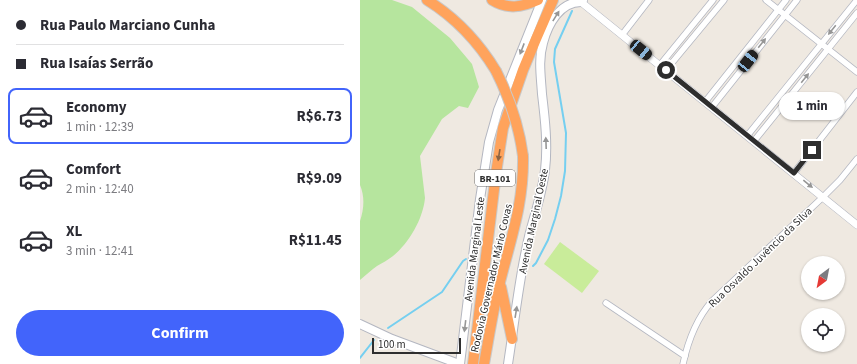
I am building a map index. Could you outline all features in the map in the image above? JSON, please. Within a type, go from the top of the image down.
[{"type":"highway","name":"Rodovia Governador Mário Covas","points":[[428,0],[468,34],[488,58],[496,71],[513,107],[518,123],[523,156],[523,183],[520,202],[500,283],[484,364]]},
{"type":"highway","points":[[492,0],[508,6],[518,7],[538,0]]},
{"type":"highway","name":"Rodovia Governador Mário Covas","points":[[473,364],[495,180],[503,128],[523,70],[553,0]]},
{"type":"highway","points":[[500,283],[512,339]]},
{"type":"main road","name":"Avenida Marginal Leste","points":[[459,364],[489,142],[501,103],[542,0]]},
{"type":"main road","name":"Avenida Marginal Oeste","points":[[508,364],[525,251],[542,188],[545,171],[546,152],[540,71],[541,52],[546,35],[559,11],[566,5],[582,1]]},
{"type":"main road","points":[[360,324],[459,364]]},
{"type":"street","points":[[622,35],[649,0]]},
{"type":"street","points":[[660,65],[713,0]]},
{"type":"street","points":[[666,70],[724,0]]},
{"type":"street","points":[[766,0],[857,72]]},
{"type":"street","points":[[705,102],[786,0]]},
{"type":"street","points":[[712,107],[797,0]]},
{"type":"street","points":[[747,136],[857,0]]},
{"type":"street","points":[[582,1],[857,225]]},
{"type":"street","points":[[754,141],[857,13]]},
{"type":"street","points":[[794,173],[857,92]]},
{"type":"street","name":"Rua Osvaldo Juvêncio da Silva","points":[[683,364],[696,324],[703,311],[823,197],[840,180],[857,159]]},
{"type":"street","points":[[606,303],[685,356]]},
{"type":"green space","points":[[360,0],[392,0],[412,7],[450,38],[472,64],[479,87],[468,108],[459,106],[442,119],[420,156],[425,198],[424,206],[418,222],[410,237],[399,251],[360,280],[360,221],[363,194],[360,185]]},
{"type":"green space","points":[[560,242],[599,271],[582,293],[544,264]]},
{"type":"waterway","points":[[533,266],[548,240],[561,196],[565,171],[566,133],[554,62],[555,49],[572,11]]},
{"type":"waterway","points":[[388,328],[442,292],[463,261],[466,259]]},
{"type":"waterway","points":[[360,358],[374,340]]},
{"type":"route","points":[[666,70],[794,173],[812,150]]}]
